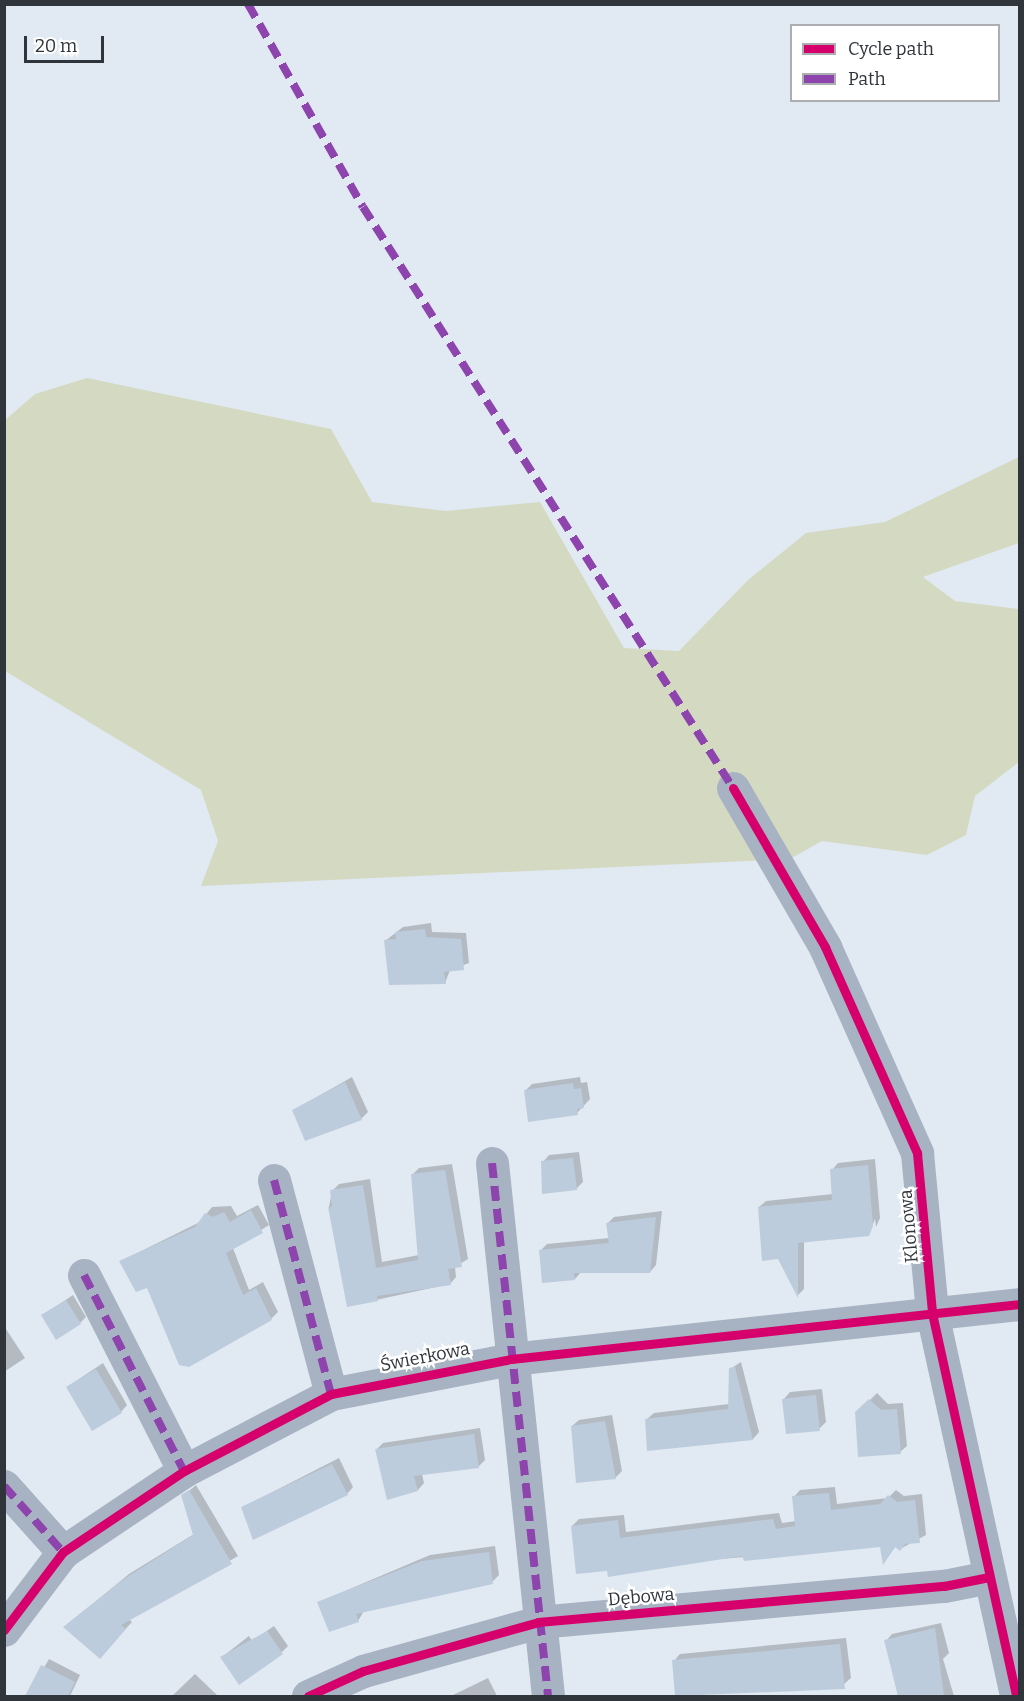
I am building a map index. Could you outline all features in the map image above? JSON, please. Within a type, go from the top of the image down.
[{"type":"street","name":"Klonowa","points":[[733,788],[825,947],[917,1153],[932,1313],[1016,1696]]},
{"type":"street","points":[[492,1163],[538,1622],[548,1696]]},
{"type":"street","points":[[274,1180],[331,1394]]},
{"type":"street","points":[[84,1275],[184,1471]]},
{"type":"street","name":"Świerkowa","points":[[4,1630],[63,1552],[184,1471],[331,1394],[511,1359],[1020,1304]]},
{"type":"street","points":[[4,1486],[63,1552]]},
{"type":"street","name":"Dębowa","points":[[308,1696],[363,1671],[538,1622],[944,1586],[989,1577]]},
{"type":"green space","points":[[87,378],[331,429],[372,502],[446,511],[540,502],[624,648],[679,651],[748,580],[806,533],[885,522],[1019,457],[1019,543],[923,577],[955,601],[1019,609],[1019,762],[975,796],[966,835],[927,855],[822,841],[790,859],[201,886],[218,841],[201,790],[5,671],[4,421],[35,394]]},
{"type":"building","points":[[425,929],[426,937],[461,939],[464,970],[444,972],[446,984],[389,985],[384,940],[396,939],[395,932]]},
{"type":"building","points":[[345,1082],[362,1120],[305,1141],[292,1110]]},
{"type":"building","points":[[573,1083],[574,1089],[581,1088],[584,1108],[577,1109],[578,1115],[528,1122],[524,1090]]},
{"type":"building","points":[[573,1158],[577,1190],[542,1194],[541,1161]]},
{"type":"building","points":[[868,1165],[873,1226],[869,1236],[798,1243],[798,1298],[778,1259],[762,1261],[758,1207],[832,1200],[830,1169]]},
{"type":"building","points":[[445,1170],[462,1267],[448,1269],[451,1285],[377,1296],[378,1301],[347,1307],[328,1207],[332,1207],[330,1190],[363,1185],[376,1268],[418,1260],[411,1174]]},
{"type":"building","points":[[251,1210],[263,1233],[226,1253],[243,1295],[256,1288],[272,1320],[189,1367],[179,1365],[147,1288],[136,1292],[119,1261],[195,1227],[205,1213],[213,1217],[224,1212],[230,1222]]},
{"type":"building","points":[[656,1217],[650,1273],[574,1273],[575,1280],[542,1283],[539,1250],[609,1243],[606,1223]]},
{"type":"building","points":[[66,1300],[81,1324],[56,1340],[41,1315]]},
{"type":"building","points":[[735,1367],[753,1440],[647,1451],[645,1419],[728,1409],[729,1368]]},
{"type":"building","points":[[96,1369],[122,1413],[92,1431],[66,1387]]},
{"type":"building","points":[[816,1395],[820,1431],[786,1434],[782,1399]]},
{"type":"building","points":[[869,1399],[881,1410],[897,1409],[901,1454],[858,1457],[855,1412]]},
{"type":"building","points":[[605,1421],[616,1479],[576,1483],[571,1426]]},
{"type":"building","points":[[474,1434],[479,1468],[414,1476],[418,1491],[387,1500],[375,1449]]},
{"type":"building","points":[[332,1464],[348,1495],[253,1540],[241,1507]]},
{"type":"building","points":[[189,1490],[232,1564],[121,1625],[126,1629],[100,1659],[63,1627],[121,1581],[193,1535],[181,1495]]},
{"type":"building","points":[[829,1493],[831,1510],[880,1504],[888,1495],[897,1502],[915,1500],[920,1543],[905,1544],[900,1551],[895,1547],[883,1565],[880,1547],[744,1561],[742,1556],[608,1577],[607,1571],[576,1574],[571,1526],[618,1520],[620,1538],[773,1519],[776,1529],[795,1526],[792,1496]]},
{"type":"building","points":[[489,1552],[493,1584],[356,1614],[359,1622],[329,1632],[317,1602],[422,1561]]},
{"type":"building","points":[[935,1628],[944,1696],[898,1696],[884,1640]]},
{"type":"building","points":[[267,1631],[283,1654],[239,1685],[220,1657]]},
{"type":"building","points":[[840,1644],[845,1689],[675,1696],[672,1660]]},
{"type":"building","points":[[41,1665],[75,1682],[68,1696],[25,1696]]},
{"type":"marked path","points":[[248,4],[363,207],[733,788]]},
{"type":"marked path","points":[[492,1163],[548,1696]]},
{"type":"marked path","points":[[274,1180],[331,1394]]},
{"type":"marked path","points":[[84,1275],[184,1471]]},
{"type":"marked path","points":[[4,1486],[63,1552]]},
{"type":"cycle path","points":[[733,788],[825,947],[917,1153],[932,1313],[1016,1696]]},
{"type":"cycle path","points":[[4,1630],[63,1552],[184,1471],[331,1394],[511,1359],[1020,1304]]},
{"type":"cycle path","points":[[308,1696],[363,1671],[538,1622],[944,1586],[989,1577]]}]
